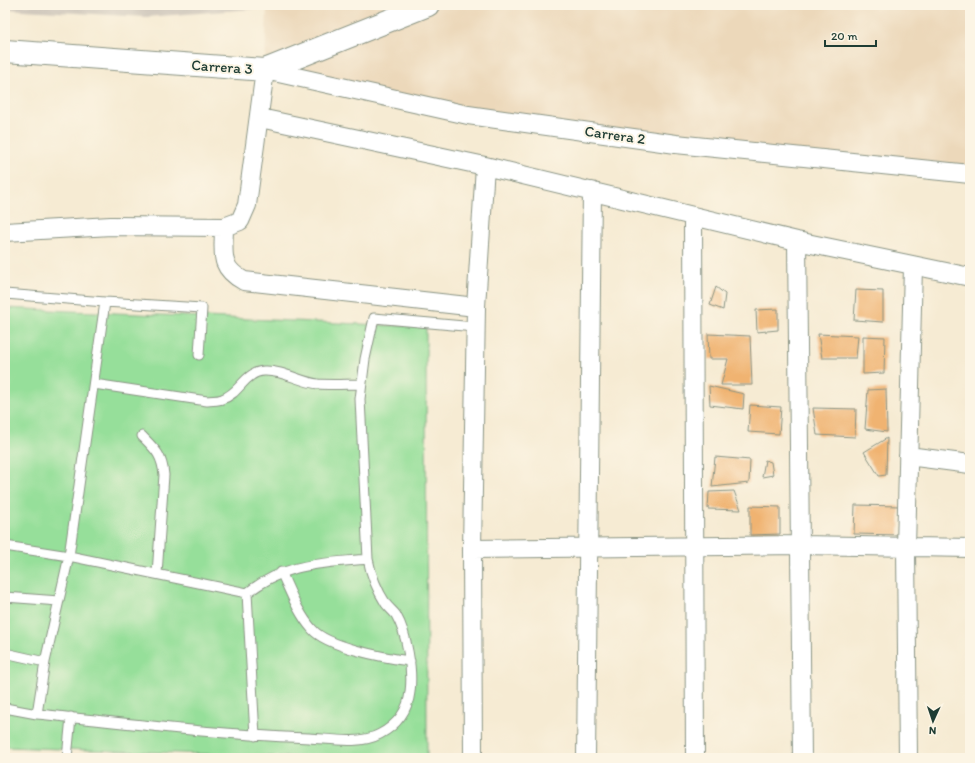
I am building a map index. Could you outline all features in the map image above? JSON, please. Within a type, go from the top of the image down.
[{"type":"street","name":"Carrera 3","points":[[5,51],[265,70],[428,5]]},
{"type":"street","points":[[5,232],[111,226],[224,227],[240,221],[247,205],[260,118],[265,70]]},
{"type":"street","name":"Carrera 2","points":[[265,70],[468,115],[676,144],[970,174]]},
{"type":"street","points":[[260,118],[485,166],[797,241],[970,277]]},
{"type":"street","points":[[474,758],[472,549],[475,327],[485,166]]},
{"type":"street","points":[[586,758],[592,191]]},
{"type":"street","points":[[693,217],[695,758]]},
{"type":"street","points":[[224,227],[224,262],[232,274],[244,281],[476,306]]},
{"type":"street","points":[[797,241],[802,758]]},
{"type":"street","points":[[908,758],[906,548],[913,266]]},
{"type":"street","points":[[908,456],[970,464]]},
{"type":"street","points":[[472,549],[801,545],[970,548]]},
{"type":"lane","points":[[5,294],[202,308],[199,355]]},
{"type":"lane","points":[[38,714],[45,662],[69,556],[105,302]]},
{"type":"lane","points":[[5,708],[38,714],[255,736],[356,740],[380,734],[401,719],[410,692],[410,661],[404,632],[396,615],[386,603],[374,582],[368,559],[361,384],[365,359],[374,318],[475,327]]},
{"type":"lane","points":[[94,384],[207,401],[223,399],[235,392],[243,381],[254,373],[265,371],[281,373],[317,384],[361,384]]},
{"type":"lane","points":[[142,436],[157,450],[163,462],[164,475],[157,574]]},
{"type":"lane","points":[[5,546],[69,556],[247,593],[264,580],[298,566],[368,559]]},
{"type":"lane","points":[[281,572],[296,605],[312,630],[343,646],[375,657],[410,661]]},
{"type":"lane","points":[[247,593],[255,736]]},
{"type":"lane","points":[[5,597],[59,601]]},
{"type":"lane","points":[[5,653],[45,662]]},
{"type":"lane","points":[[67,758],[71,717]]},
{"type":"shaded area","points":[[5,5],[267,5],[267,8],[146,17],[5,9]]},
{"type":"shaded area","points":[[267,5],[970,5],[970,171],[459,113],[265,64]]},
{"type":"green space","points":[[5,308],[426,327],[427,758],[318,758],[5,747]]},
{"type":"building","points":[[716,287],[725,294],[723,310],[710,305]]},
{"type":"building","points":[[856,290],[883,291],[883,322],[854,320]]},
{"type":"building","points":[[778,309],[778,330],[757,332],[756,310]]},
{"type":"building","points":[[708,334],[750,336],[752,385],[721,385],[728,359],[709,359]]},
{"type":"building","points":[[818,334],[858,336],[856,358],[822,358]]},
{"type":"building","points":[[863,336],[885,337],[884,373],[863,374]]},
{"type":"building","points":[[709,386],[744,394],[743,409],[710,405]]},
{"type":"building","points":[[886,389],[887,432],[865,429],[868,390]]},
{"type":"building","points":[[750,405],[781,407],[779,434],[748,432]]},
{"type":"building","points":[[813,408],[856,409],[855,437],[817,435]]},
{"type":"building","points":[[887,438],[886,475],[879,476],[864,452]]},
{"type":"building","points":[[715,457],[750,460],[749,483],[712,487]]},
{"type":"building","points":[[765,460],[771,462],[773,475],[762,477]]},
{"type":"building","points":[[734,491],[741,510],[708,509],[709,492]]},
{"type":"building","points":[[855,505],[900,506],[899,535],[854,534]]},
{"type":"building","points":[[750,506],[780,507],[780,534],[750,535]]}]
